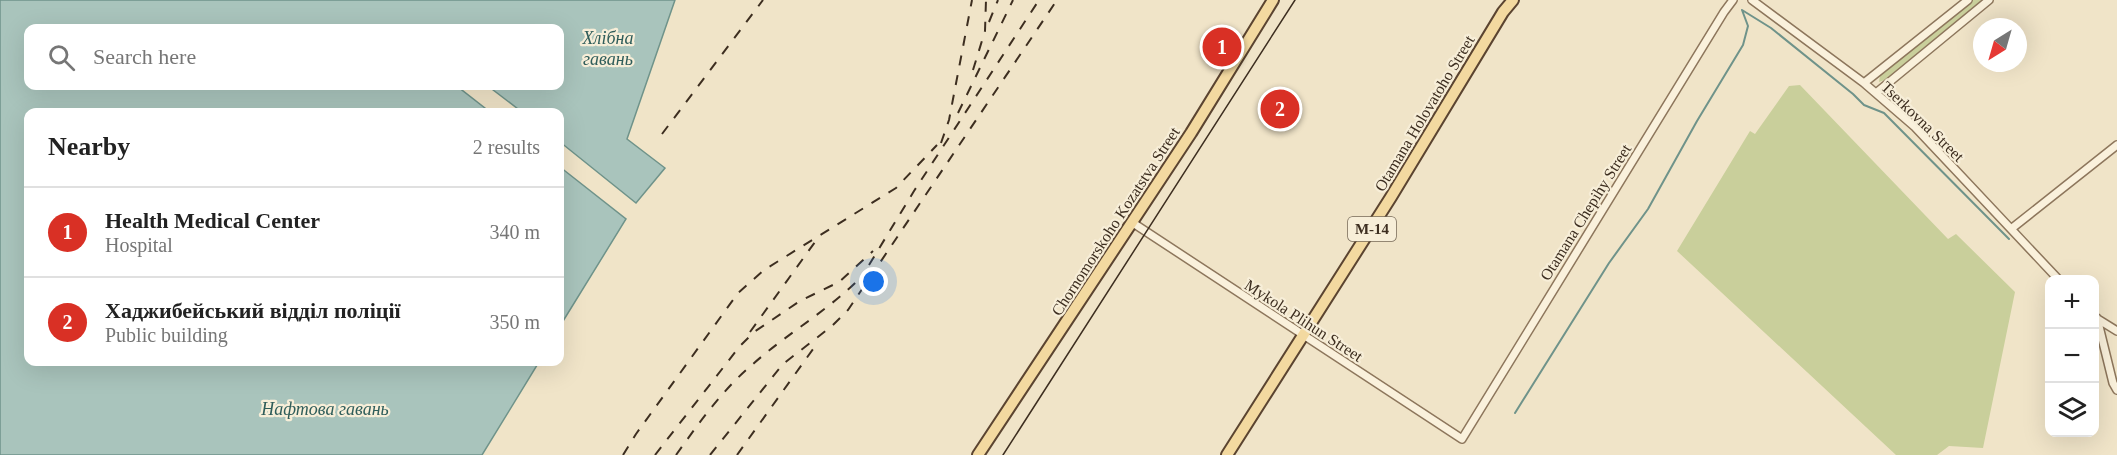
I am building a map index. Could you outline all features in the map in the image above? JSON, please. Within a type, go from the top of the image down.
[{"type":"main road","name":"Chornomorskoho Kozatstva Street","points":[[978,455],[1133,223],[1274,0]]},
{"type":"main road","name":"Otamana Holovatoho Street","points":[[1227,455],[1391,197],[1503,12],[1513,0]]},
{"type":"street","name":"Otamana Chepihy Street","points":[[1462,439],[1733,0]]},
{"type":"street","points":[[1864,83],[1968,0]]},
{"type":"street","points":[[1875,93],[1989,0]]},
{"type":"street","name":"Tserkovna Street","points":[[1757,1],[1864,83],[1915,127],[2055,275]]},
{"type":"street","points":[[2011,230],[2117,145]]},
{"type":"street","name":"Mykola Plihun Street","points":[[1133,223],[1462,439]]},
{"type":"street","points":[[2099,319],[2117,331]]},
{"type":"street","points":[[2099,329],[2113,383],[2117,390]]},
{"type":"green space","points":[[1971,0],[1982,0],[1885,80],[1879,82],[1880,75]]},
{"type":"green space","points":[[1800,85],[1948,239],[1956,234],[2015,292],[1983,448],[1949,446],[1937,455],[1896,455],[1677,251],[1750,131],[1755,134],[1789,86]]},
{"type":"water","points":[[0,0],[675,0],[627,139],[665,168],[636,203],[564,145],[564,108],[517,108],[493,90],[564,90],[564,24],[24,24],[24,90],[462,90],[485,108],[24,108],[24,366],[537,366],[482,455],[0,455]]},
{"type":"water","points":[[564,170],[626,219],[564,320]]},
{"type":"waterway","points":[[1515,413],[1609,263],[1648,209],[1743,45],[1748,26],[1742,10],[1771,28],[1864,105],[1884,113],[2009,239]]},
{"type":"tram line","points":[[1003,455],[1295,0]]},
{"type":"railway","points":[[662,134],[763,0]]},
{"type":"railway","points":[[941,143],[949,120],[972,0]]},
{"type":"railway","points":[[973,70],[985,31],[986,0]]},
{"type":"railway","points":[[989,22],[998,0]]},
{"type":"railway","points":[[958,113],[1013,0]]},
{"type":"railway","points":[[869,265],[914,191],[1039,0]]},
{"type":"railway","points":[[710,455],[783,364],[832,326],[848,310],[1057,0]]},
{"type":"railway","points":[[623,455],[738,293],[764,270],[896,188],[937,145]]},
{"type":"railway","points":[[750,332],[815,242]]},
{"type":"railway","points":[[655,455],[740,346],[754,332],[800,301],[839,282],[873,251]]},
{"type":"railway","points":[[676,455],[712,407],[742,374],[838,298],[864,274]]},
{"type":"railway","points":[[737,455],[816,345]]},
{"type":"place","name":"Health Medical Center","points":[[1222,47]]},
{"type":"place","name":"Хаджибейський відділ поліції","points":[[1280,109]]},
{"type":"water label","name":"Хлібна гавань","points":[[608,48]]},
{"type":"water label","name":"Нафтова гавань","points":[[325,409]]}]
